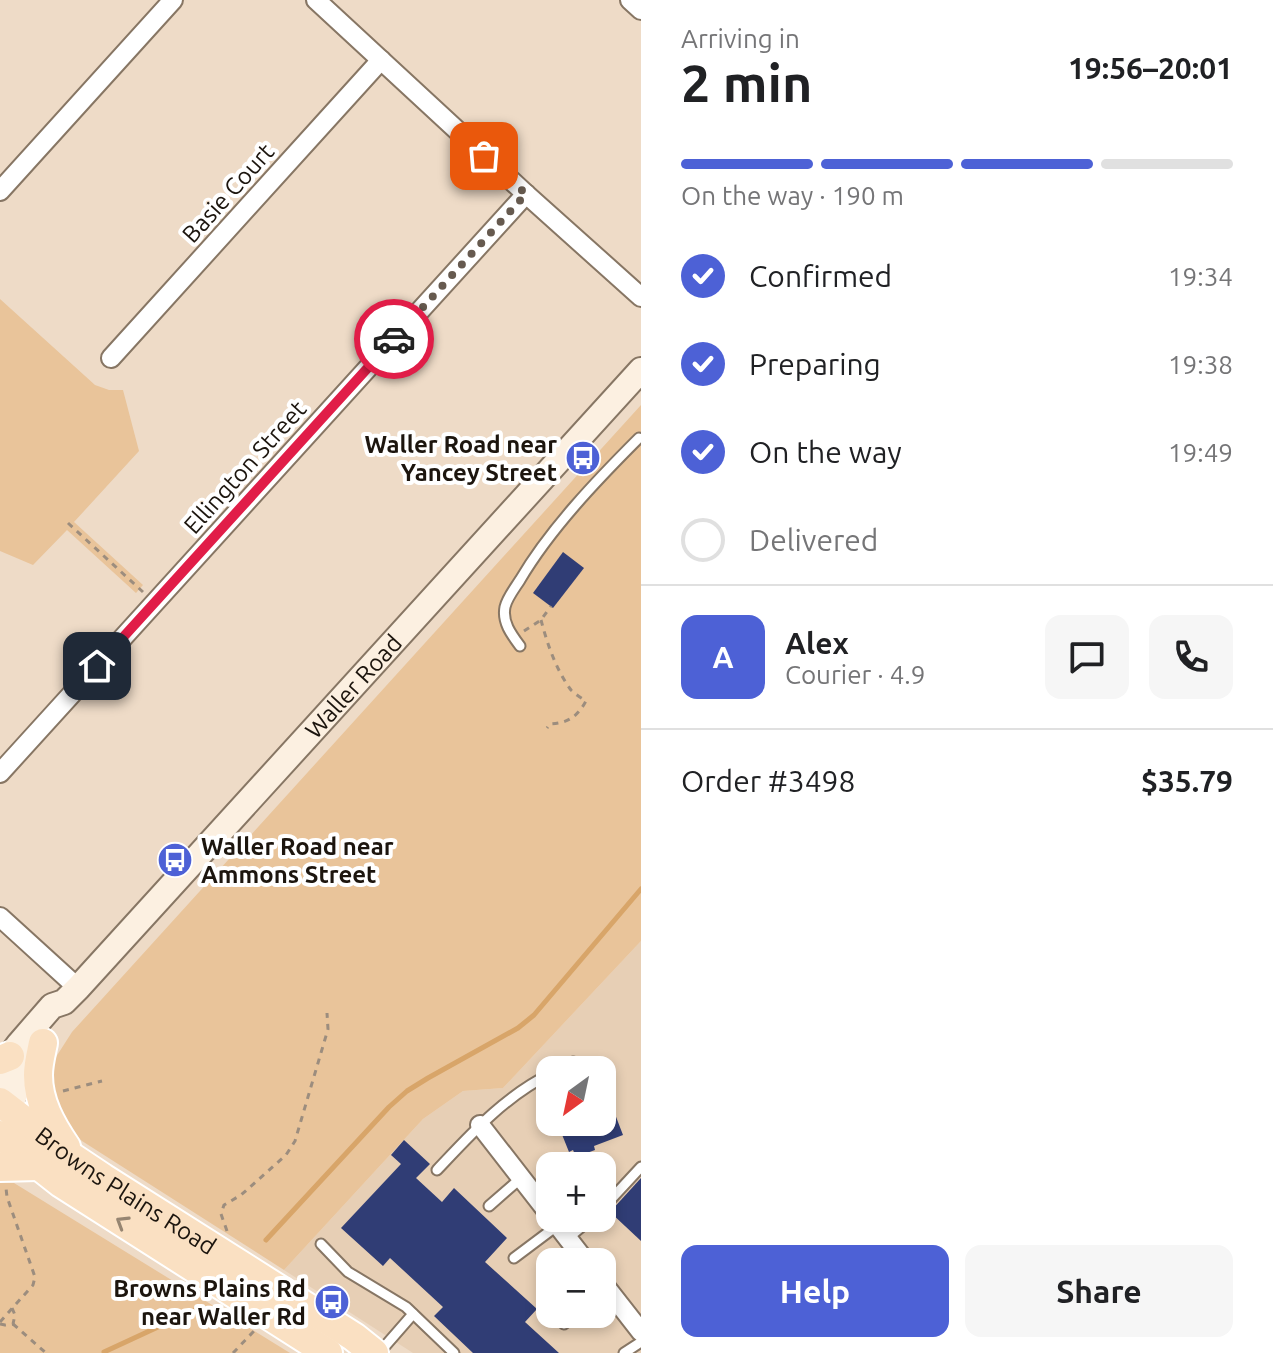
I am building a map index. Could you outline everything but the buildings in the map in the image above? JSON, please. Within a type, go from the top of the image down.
[{"type":"main road","points":[[43,1043],[38,1073],[41,1095],[49,1121],[73,1158]]},
{"type":"main road","name":"Browns Plains Road","points":[[2,1112],[377,1353]]},
{"type":"main road","name":"Browns Plains Road","points":[[2,1112],[38,1166],[328,1353]]},
{"type":"main road","points":[[2,1174],[38,1166]]},
{"type":"street","points":[[0,191],[173,0]]},
{"type":"street","points":[[316,0],[641,297]]},
{"type":"street","points":[[630,0],[641,10]]},
{"type":"street","name":"Basie Court","points":[[111,358],[381,60]]},
{"type":"street","name":"Ellington Street","points":[[0,773],[526,194]]},
{"type":"street","name":"Waller Road","points":[[2,1112],[71,995],[641,370]]},
{"type":"street","points":[[0,917],[71,995]]},
{"type":"street","name":"Waller Road","points":[[2,1112],[5,1058],[52,1006],[71,995]]},
{"type":"street","points":[[480,1125],[536,1197]]},
{"type":"street","points":[[563,1232],[575,1248]]},
{"type":"street","points":[[616,1300],[637,1320]]},
{"type":"lane","points":[[517,642],[508,630],[505,605],[533,558],[602,475],[639,438]]},
{"type":"lane","points":[[437,1170],[480,1125],[536,1081]]},
{"type":"lane","points":[[616,1194],[641,1167]]},
{"type":"lane","points":[[489,1206],[521,1178]]},
{"type":"lane","points":[[514,1258],[541,1232]]},
{"type":"lane","points":[[321,1244],[348,1272],[406,1307],[454,1353]]},
{"type":"lane","points":[[377,1353],[413,1314]]},
{"type":"lane","points":[[624,1353],[641,1342]]},
{"type":"path","points":[[68,523],[155,602]]},
{"type":"path","points":[[517,642],[551,606]]},
{"type":"path","points":[[541,620],[559,669],[572,692],[586,701],[580,712],[564,723],[550,724],[547,728]]},
{"type":"path","points":[[230,1239],[221,1214],[222,1208],[286,1155],[295,1141],[328,1029],[327,1013]]},
{"type":"path","points":[[72,1089],[102,1081]]},
{"type":"path","points":[[2,1174],[35,1277],[33,1285],[0,1323],[13,1324],[46,1353]]},
{"type":"path","points":[[12,1308],[15,1315],[13,1324]]},
{"type":"path","points":[[233,1353],[255,1329]]},
{"type":"path","points":[[37,1353],[39,1347]]},
{"type":"shaded area","points":[[0,299],[95,385],[109,390],[123,390],[139,451],[74,522],[143,585],[136,593],[67,530],[33,565],[0,551]]},
{"type":"shaded area","points":[[641,405],[641,941],[503,1088],[463,1091],[423,1119],[284,1270],[82,1141],[55,1115],[50,1073],[56,1057],[72,1032]]},
{"type":"shaded area","points":[[641,941],[641,1353],[413,1353],[284,1270],[423,1119],[463,1091],[503,1088]]},
{"type":"shaded area","points":[[0,1182],[14,1183],[290,1353],[0,1353]]},
{"type":"waterway","points":[[266,1240],[407,1091],[518,1028],[534,1015],[641,889]]},
{"type":"waterway","points":[[104,1352],[199,1308]]},
{"type":"way so far","points":[[394,339],[526,194],[484,156]]},
{"type":"place","name":"Waller Road near Yancey Street","points":[[583,458]]},
{"type":"place","name":"Waller Road near Ammons Street","points":[[175,860]]},
{"type":"place","name":"Browns Plains Rd near Waller Rd","points":[[332,1302]]},
{"type":"route","points":[[97,666],[394,339]]}]
